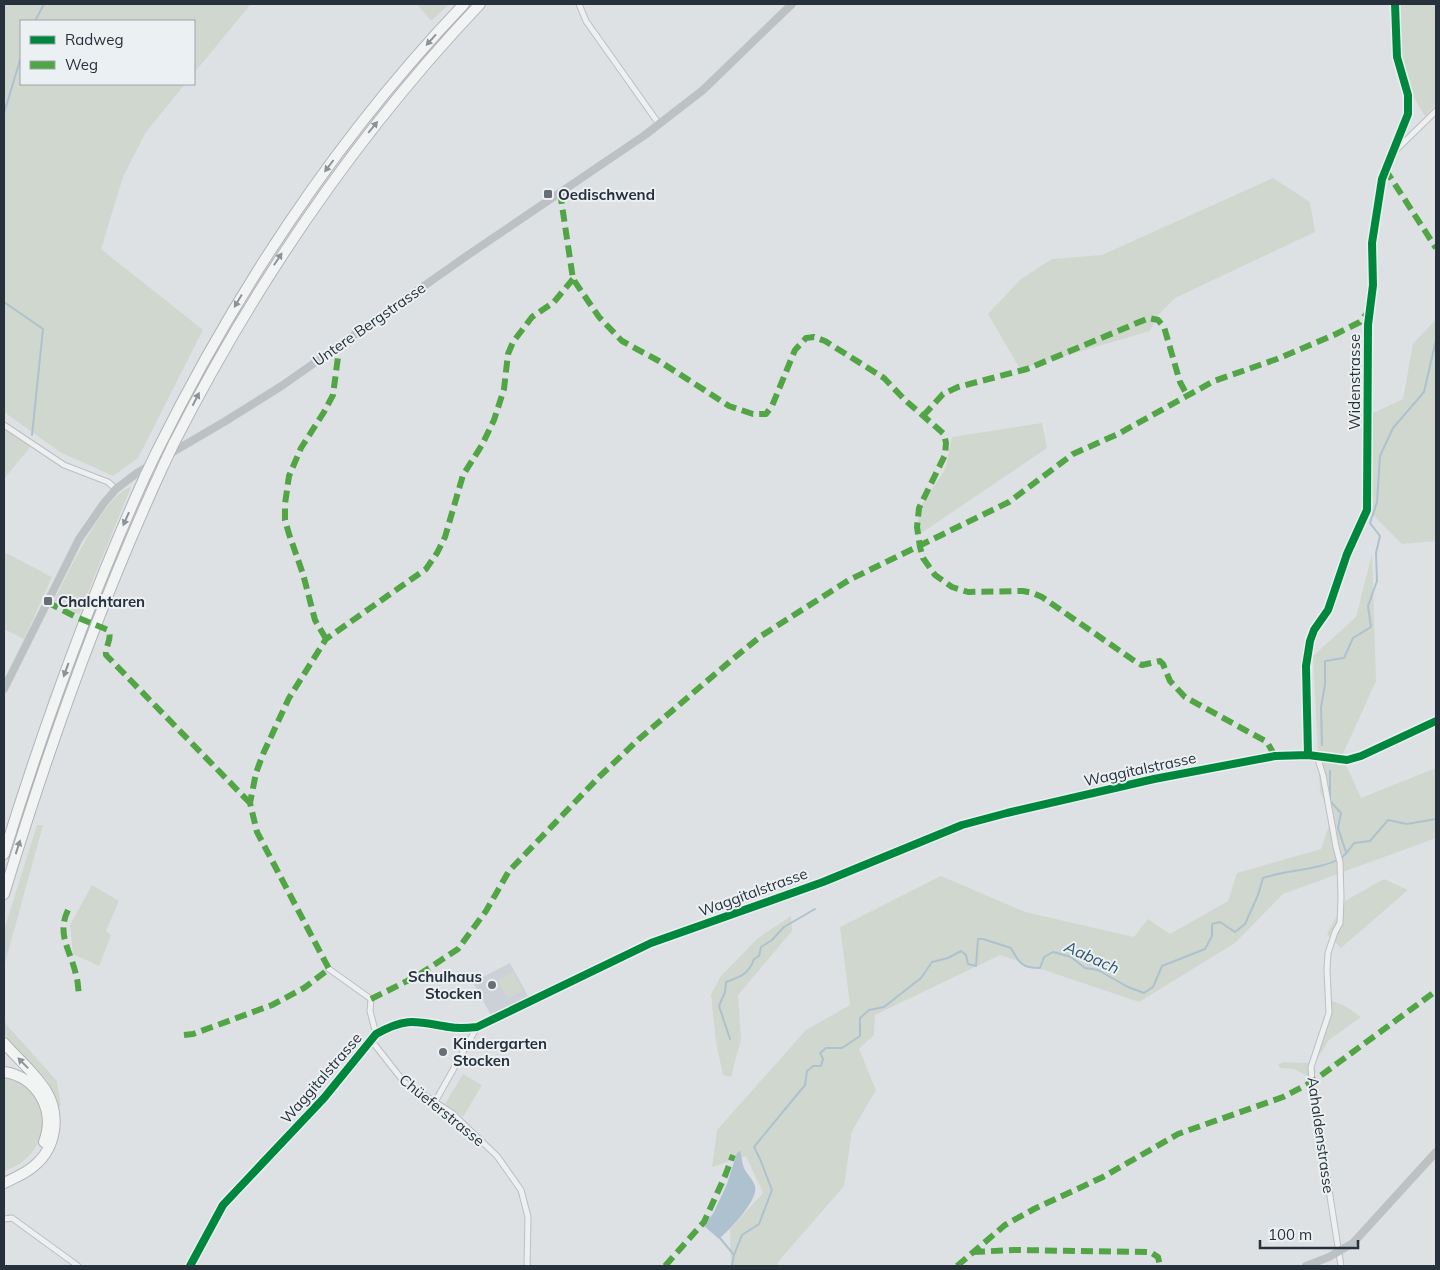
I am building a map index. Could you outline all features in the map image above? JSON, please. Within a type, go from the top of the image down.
[{"type":"highway","points":[[4,854],[71,654],[109,557],[146,474],[186,394],[223,326],[298,208],[373,108],[464,4]]},
{"type":"highway","points":[[4,894],[81,662],[120,562],[165,462],[198,396],[238,325],[316,203],[407,85],[480,4]]},
{"type":"highway","points":[[4,1043],[45,1090],[53,1108],[55,1125],[51,1142],[41,1159],[26,1172],[4,1183]]},
{"type":"highway","points":[[4,1072],[20,1077],[36,1089],[44,1104],[48,1120],[46,1136],[38,1152],[27,1163],[4,1176]]},
{"type":"main road","name":"Untere Bergstrasse","points":[[4,689],[79,539],[104,502],[116,489],[137,473],[283,385],[659,124],[723,72],[792,4]]},
{"type":"main road","points":[[1306,1266],[1339,1252],[1352,1243],[1436,1152]]},
{"type":"street","points":[[579,4],[586,21],[659,124]]},
{"type":"street","name":"Widenstrasse","points":[[1308,755],[1306,666],[1310,641],[1314,630],[1328,610],[1347,554],[1367,510],[1368,325],[1373,285],[1372,243],[1382,179],[1408,114],[1408,95],[1396,57],[1395,4]]},
{"type":"street","points":[[1394,152],[1436,111]]},
{"type":"street","points":[[4,426],[64,465],[108,482],[116,489]]},
{"type":"street","name":"Waggitalstrasse","points":[[190,1266],[224,1205],[324,1098],[376,1034],[393,1026],[410,1022],[422,1022],[450,1027],[477,1027],[651,943],[823,882],[962,825],[1154,779],[1275,756],[1308,755],[1347,760],[1361,756],[1436,721]]},
{"type":"street","name":"Aahaldenstrasse","points":[[1317,756],[1323,774],[1340,862],[1340,923],[1328,953],[1326,970],[1329,1013],[1312,1066],[1312,1082],[1342,1266]]},
{"type":"street","points":[[329,969],[371,999],[370,1011],[376,1034]]},
{"type":"street","points":[[435,1102],[477,1027]]},
{"type":"street","name":"Chüeferstrasse","points":[[371,1040],[404,1082],[452,1113],[497,1156],[521,1190],[528,1218],[527,1266]]},
{"type":"street","points":[[4,1219],[12,1218],[78,1266]]},
{"type":"shaded area","points":[[4,4],[251,4],[195,72],[195,20],[20,20],[20,85],[184,85],[146,132],[123,177],[101,249],[203,330],[138,458],[113,476],[60,452],[4,412]]},
{"type":"shaded area","points":[[417,4],[449,4],[431,21]]},
{"type":"shaded area","points":[[1399,4],[1436,4],[1436,105],[1425,116],[1413,96],[1401,51]]},
{"type":"shaded area","points":[[1273,178],[1310,202],[1315,232],[1175,298],[1158,315],[1150,331],[1020,369],[988,314],[1021,279],[1052,259],[1102,255]]},
{"type":"shaded area","points":[[1436,319],[1436,541],[1402,544],[1373,515],[1369,415],[1403,399],[1413,344]]},
{"type":"shaded area","points":[[1042,423],[1047,448],[917,536],[919,508],[945,470],[952,437]]},
{"type":"shaded area","points":[[4,429],[31,446],[4,479]]},
{"type":"shaded area","points":[[131,487],[79,614],[54,601],[98,519],[121,493]]},
{"type":"shaded area","points":[[4,552],[52,577],[24,639],[4,629]]},
{"type":"shaded area","points":[[1372,554],[1376,681],[1342,756],[1361,798],[1436,768],[1436,838],[1283,894],[1235,943],[1139,1002],[1000,955],[875,1015],[874,1035],[859,1049],[876,1090],[852,1131],[844,1186],[778,1262],[777,1266],[731,1266],[730,1229],[763,1193],[746,1156],[712,1167],[717,1130],[806,1030],[850,1005],[840,927],[941,876],[1025,912],[1134,937],[1148,919],[1170,934],[1228,901],[1237,873],[1321,849],[1332,817],[1320,792],[1313,656],[1356,617]]},
{"type":"shaded area","points":[[37,825],[43,825],[4,967],[4,930]]},
{"type":"shaded area","points":[[1384,879],[1408,890],[1341,948],[1327,934],[1345,901]]},
{"type":"shaded area","points":[[92,885],[119,901],[106,931],[111,935],[99,966],[73,954],[70,925]]},
{"type":"shaded area","points":[[791,916],[792,931],[738,995],[741,1039],[731,1077],[723,1075],[716,1042],[711,995],[720,977],[758,938]]},
{"type":"shaded area","points":[[510,963],[530,1000],[493,1019],[473,982]]},
{"type":"shaded area","points":[[513,972],[523,991],[508,999],[498,980]]},
{"type":"shaded area","points":[[1326,999],[1345,1006],[1361,1017],[1329,1040],[1314,1064],[1316,1072],[1309,1077],[1294,1069],[1280,1068],[1278,1064],[1284,1062],[1309,1063],[1319,1046],[1326,1026]]},
{"type":"shaded area","points":[[4,1018],[6,1024],[57,1081],[61,1106],[57,1106],[48,1081],[4,1034]]},
{"type":"shaded area","points":[[463,1074],[482,1085],[463,1117],[445,1104]]},
{"type":"shaded area","points":[[4,1077],[22,1084],[34,1094],[41,1108],[43,1122],[41,1137],[33,1151],[21,1163],[4,1171]]},
{"type":"water","points":[[740,1151],[744,1168],[752,1179],[755,1192],[748,1207],[719,1239],[704,1226],[714,1212],[727,1184],[737,1153]]},
{"type":"waterway","points":[[36,20],[44,4]]},
{"type":"waterway","points":[[4,113],[20,60]]},
{"type":"waterway","points":[[4,302],[43,329],[32,435]]},
{"type":"waterway","points":[[1322,745],[1321,707],[1325,685],[1325,661],[1344,658],[1353,638],[1371,627],[1368,606],[1377,581],[1376,553],[1380,536],[1370,523],[1377,502],[1380,456],[1393,428],[1424,392],[1436,340]]},
{"type":"waterway","points":[[1330,771],[1330,801],[1341,813],[1338,828],[1346,852]]},
{"type":"waterway","name":"Aabach","points":[[732,1266],[742,1235],[759,1224],[772,1190],[754,1147],[805,1085],[807,1071],[813,1066],[821,1066],[823,1059],[820,1053],[826,1048],[842,1048],[860,1036],[860,1018],[869,1010],[884,1007],[921,978],[932,962],[948,958],[961,951],[966,955],[968,964],[976,966],[978,939],[983,939],[1011,948],[1019,961],[1025,966],[1040,968],[1044,957],[1053,952],[1071,957],[1085,968],[1098,970],[1128,987],[1144,993],[1153,987],[1162,966],[1205,949],[1212,936],[1212,924],[1220,922],[1235,932],[1245,924],[1258,895],[1263,878],[1333,862],[1343,857],[1354,843],[1370,841],[1388,820],[1407,824],[1436,819]]},
{"type":"waterway","points":[[730,1039],[719,1006],[725,992],[726,982],[747,972],[754,959],[759,956],[761,947],[772,940],[784,927],[815,909]]},
{"type":"waterway","points":[[720,1238],[734,1255]]},
{"type":"marked path","points":[[1385,169],[1436,248]]},
{"type":"marked path","points":[[560,192],[573,279],[599,317],[622,341],[659,361],[729,406],[753,414],[766,414],[772,406],[795,350],[806,338],[814,337],[825,341],[884,378],[905,400],[944,434],[946,443],[945,455],[919,508],[917,527],[923,558],[935,575],[952,587],[968,592],[1023,591],[1042,597],[1136,662],[1142,665],[1160,661],[1170,681],[1185,697],[1267,742],[1275,756]]},
{"type":"marked path","points":[[184,1035],[193,1034],[272,1005],[304,988],[329,969],[257,832],[250,803],[256,773],[289,698],[326,639],[426,569],[437,553],[445,537],[463,475],[482,445],[494,420],[504,389],[508,354],[513,342],[532,317],[554,302],[573,279]]},
{"type":"marked path","points":[[371,999],[417,976],[458,949],[486,911],[509,871],[599,777],[639,739],[761,636],[849,580],[1009,502],[1073,454],[1118,434],[1214,381],[1277,359],[1336,334],[1360,322],[1368,312]]},
{"type":"marked path","points":[[923,416],[943,394],[958,387],[1027,369],[1149,318],[1158,320],[1164,327],[1180,382],[1187,395]]},
{"type":"marked path","points":[[326,639],[315,620],[303,574],[285,520],[285,504],[289,476],[301,448],[333,395],[338,357],[336,348]]},
{"type":"marked path","points":[[47,602],[76,617],[108,630],[110,636],[106,655],[250,803]]},
{"type":"marked path","points":[[68,910],[63,927],[64,935],[77,977],[79,995]]},
{"type":"marked path","points":[[957,1266],[1005,1225],[1034,1209],[1103,1177],[1178,1134],[1283,1097],[1312,1082],[1436,991]]},
{"type":"marked path","points":[[665,1266],[704,1222],[733,1155]]},
{"type":"marked path","points":[[973,1252],[1014,1250],[1150,1252],[1158,1257],[1160,1266]]},
{"type":"cycle path","points":[[1308,755],[1306,666],[1310,641],[1314,630],[1328,610],[1347,554],[1367,510],[1368,325],[1373,285],[1372,243],[1382,179],[1408,114],[1408,95],[1397,57],[1395,4]]},
{"type":"cycle path","points":[[190,1266],[223,1205],[324,1098],[376,1034],[387,1028],[412,1022],[456,1028],[477,1027],[651,943],[823,882],[962,825],[1154,779],[1275,756],[1308,755],[1347,760],[1361,756],[1436,721]]},
{"type":"place","name":"Oedischwend","points":[[548,194]]},
{"type":"place","name":"Chalchtaren","points":[[48,601]]},
{"type":"place","name":"Schulhaus Stocken","points":[[492,985]]},
{"type":"place","name":"Kindergarten Stocken","points":[[443,1052]]}]
